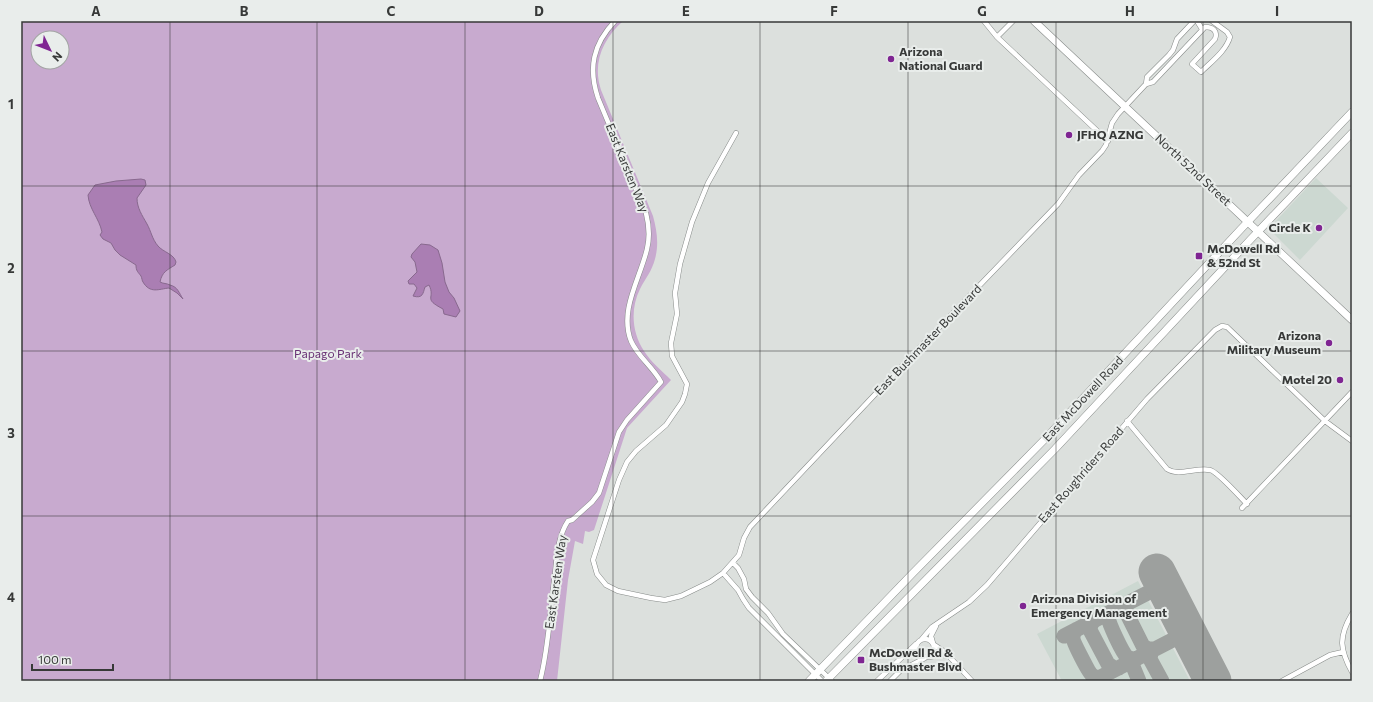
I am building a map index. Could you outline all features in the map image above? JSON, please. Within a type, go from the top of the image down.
[{"type":"main road","name":"North 52nd Street","points":[[1034,21],[1352,320]]},
{"type":"main road","name":"East McDowell Road","points":[[809,681],[1045,439],[1352,112]]},
{"type":"main road","name":"East McDowell Road","points":[[829,680],[1055,449],[1258,231],[1352,133]]},
{"type":"street","name":"East Karsten Way","points":[[540,681],[548,641],[557,557],[564,528],[568,521],[572,520],[592,502],[599,493],[620,432],[627,420],[661,382],[657,374],[636,350],[628,327],[631,298],[648,244],[648,221],[598,98],[593,79],[594,58],[598,44],[615,21]]},
{"type":"street","points":[[984,21],[997,36],[1108,141]]},
{"type":"street","points":[[997,36],[1013,21]]},
{"type":"street","points":[[1202,29],[1196,21],[1177,39],[1173,50],[1147,77],[1146,84],[1153,82],[1205,27],[1215,31],[1217,35],[1216,39],[1192,64],[1201,72],[1229,42],[1230,37],[1227,32],[1212,21]]},
{"type":"street","name":"East Bushmaster Boulevard","points":[[736,133],[708,183],[692,222],[680,264],[675,293],[676,314],[671,344],[672,356],[687,384],[685,394],[682,402],[666,425],[636,451],[627,462],[619,480],[593,560],[597,574],[606,585],[618,591],[651,598],[672,599],[710,582],[723,573],[739,555],[744,538],[750,527],[762,513],[1063,199],[1079,175],[1102,151],[1108,141],[1112,123],[1118,114],[1146,84]]},
{"type":"street","name":"East Roughriders Road","points":[[919,641],[932,627],[936,626],[969,602],[987,585],[1147,399],[1212,333],[1222,326],[1227,327],[1325,421]]},
{"type":"street","points":[[1242,508],[1352,392]]},
{"type":"street","points":[[1128,421],[1167,469],[1174,472],[1210,470],[1214,472],[1247,504]]},
{"type":"street","points":[[1325,421],[1352,441]]},
{"type":"street","points":[[733,563],[738,568],[744,579],[746,589],[752,597],[768,612],[783,634],[818,672],[822,681]]},
{"type":"street","points":[[723,573],[738,590],[749,608],[818,672],[829,680]]},
{"type":"street","points":[[1352,614],[1344,632],[1343,652],[1352,672]]},
{"type":"street","points":[[890,681],[900,671],[915,662],[928,657],[934,650],[931,636],[936,626]]},
{"type":"street","points":[[877,681],[919,641],[929,640],[946,652],[972,681]]},
{"type":"street","points":[[919,641],[915,648],[917,654],[922,657],[942,655],[949,656]]},
{"type":"street","points":[[1282,681],[1330,655],[1343,652]]},
{"type":"shaded area","points":[[1316,178],[1348,208],[1300,260],[1273,233],[1272,228],[1273,224]]},
{"type":"shaded area","points":[[145,180],[146,185],[137,198],[140,211],[156,243],[160,248],[171,255],[176,262],[175,265],[167,270],[160,282],[175,287],[183,299],[169,288],[155,290],[146,286],[137,270],[136,265],[120,255],[111,243],[103,239],[100,235],[102,232],[101,227],[90,205],[88,195],[95,185],[116,181]]},
{"type":"shaded area","points":[[421,244],[430,245],[438,250],[445,282],[460,311],[456,317],[444,314],[443,309],[433,303],[431,300],[431,290],[429,285],[425,287],[421,296],[413,296],[417,288],[414,284],[409,284],[408,281],[417,272],[415,262],[411,257]]},
{"type":"shaded area","points":[[1138,581],[1190,681],[1062,681],[1037,634]]},
{"type":"green space","name":"Papago Park","points":[[21,21],[623,21],[610,36],[601,52],[598,70],[599,80],[601,90],[653,216],[656,232],[657,248],[654,263],[640,289],[635,305],[635,329],[640,344],[647,355],[653,363],[671,380],[627,428],[594,530],[589,532],[585,531],[583,544],[575,541],[568,580],[557,681],[21,681]]},
{"type":"taxiway","points":[[1064,636],[1163,585]]},
{"type":"taxiway","points":[[1129,602],[1126,607],[1126,612],[1143,646],[1148,649],[1154,649]]},
{"type":"taxiway","points":[[1112,611],[1108,617],[1119,644],[1127,657],[1130,659],[1136,659]]},
{"type":"taxiway","points":[[1095,620],[1091,624],[1090,630],[1108,664],[1114,668],[1119,668]]},
{"type":"taxiway","points":[[1077,629],[1073,634],[1073,638],[1081,657],[1092,675],[1095,677],[1102,677]]},
{"type":"taxiway","points":[[1093,681],[1188,632]]},
{"type":"taxiway","points":[[1154,649],[1151,653],[1150,659],[1162,681]]},
{"type":"taxiway","points":[[1136,659],[1132,664],[1139,681]]},
{"type":"runway","points":[[1157,572],[1213,681]]},
{"type":"place","name":"Arizona National Guard","points":[[891,59]]},
{"type":"place","name":"JFHQ AZNG","points":[[1069,135]]},
{"type":"place","name":"Circle K","points":[[1319,228]]},
{"type":"place","name":"McDowell Rd & 52nd St","points":[[1199,256]]},
{"type":"place","name":"Arizona Military Museum","points":[[1329,343]]},
{"type":"place","name":"Motel 20","points":[[1340,380]]},
{"type":"place","name":"Arizona Division of Emergency Management","points":[[1023,606]]},
{"type":"place","name":"McDowell Rd & Bushmaster Blvd","points":[[861,660]]}]
